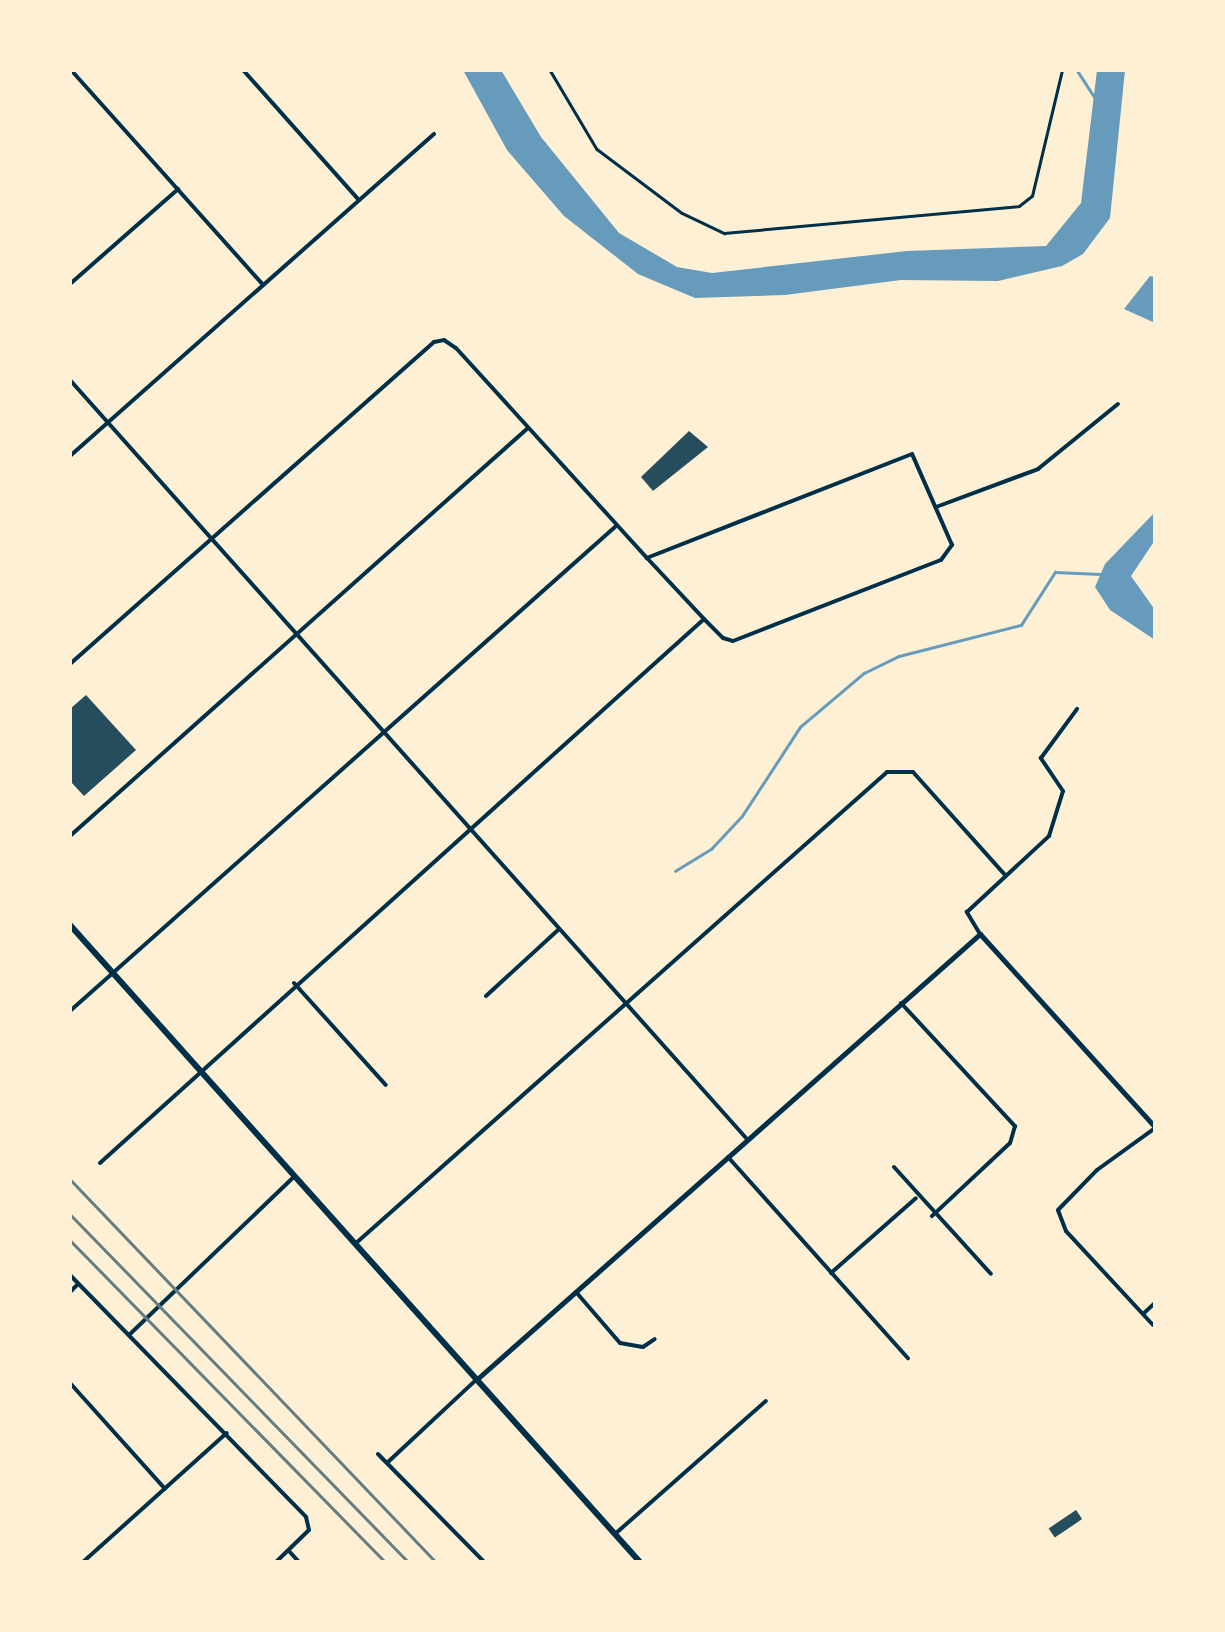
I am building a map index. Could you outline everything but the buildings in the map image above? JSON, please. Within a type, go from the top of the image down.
[{"type":"main road","points":[[70,926],[640,1562]]},
{"type":"street","points":[[71,70],[263,285]]},
{"type":"street","points":[[244,70],[358,200]]},
{"type":"street","points":[[70,456],[434,134]]},
{"type":"street","points":[[70,284],[178,189]]},
{"type":"street","points":[[70,664],[444,340],[528,428],[647,558],[704,619],[733,641],[951,554],[936,507],[912,454],[647,558]]},
{"type":"street","points":[[70,380],[747,1139]]},
{"type":"street","points":[[936,507],[1038,469],[1118,404]]},
{"type":"street","points":[[70,836],[528,428]]},
{"type":"street","points":[[70,1011],[617,525]]},
{"type":"street","points":[[100,1162],[294,983],[704,619]]},
{"type":"street","points":[[1077,710],[1042,758],[1063,791],[1049,836],[967,912],[980,934],[1155,1128],[1096,1170],[1058,1210],[1066,1231],[1153,1325]]},
{"type":"street","points":[[355,1244],[900,768],[913,772],[1005,876]]},
{"type":"street","points":[[486,996],[558,930]]},
{"type":"street","points":[[387,1462],[980,934]]},
{"type":"street","points":[[294,983],[386,1084]]},
{"type":"street","points":[[902,1002],[1015,1126],[1014,1135],[932,1216]]},
{"type":"street","points":[[728,1157],[908,1358]]},
{"type":"street","points":[[894,1167],[932,1216],[991,1274]]},
{"type":"street","points":[[128,1336],[295,1176]]},
{"type":"street","points":[[831,1273],[916,1198]]},
{"type":"street","points":[[70,1275],[306,1517],[309,1530],[276,1562]]},
{"type":"street","points":[[70,1292],[78,1284]]},
{"type":"street","points":[[576,1292],[620,1342],[643,1347],[656,1339]]},
{"type":"street","points":[[1143,1314],[1155,1303]]},
{"type":"street","points":[[70,1383],[164,1488]]},
{"type":"street","points":[[615,1534],[766,1401]]},
{"type":"street","points":[[83,1562],[226,1433]]},
{"type":"street","points":[[378,1454],[484,1562]]},
{"type":"street","points":[[288,1551],[298,1562]]},
{"type":"path","points":[[550,70],[598,149],[682,213],[724,232],[1019,206],[1032,196],[1062,70]]},
{"type":"water","points":[[463,70],[501,70],[541,137],[619,233],[677,267],[712,273],[907,251],[1046,246],[1081,203],[1097,70],[1125,70],[1110,218],[1083,254],[1062,266],[998,281],[901,280],[785,295],[695,298],[638,274],[564,216],[507,150]]},
{"type":"water","points":[[1150,276],[1155,277],[1155,323],[1124,309]]},
{"type":"water","points":[[1155,512],[1155,540],[1131,576],[1155,610],[1155,640],[1110,610],[1095,587],[1105,564]]},
{"type":"waterway","points":[[1077,70],[1095,98]]},
{"type":"waterway","points":[[675,871],[711,849],[742,816],[800,727],[864,673],[899,656],[1021,625],[1055,572],[1100,574]]},
{"type":"railway","points":[[70,1179],[436,1562]]},
{"type":"railway","points":[[70,1214],[408,1562]]},
{"type":"railway","points":[[70,1240],[385,1562]]}]
